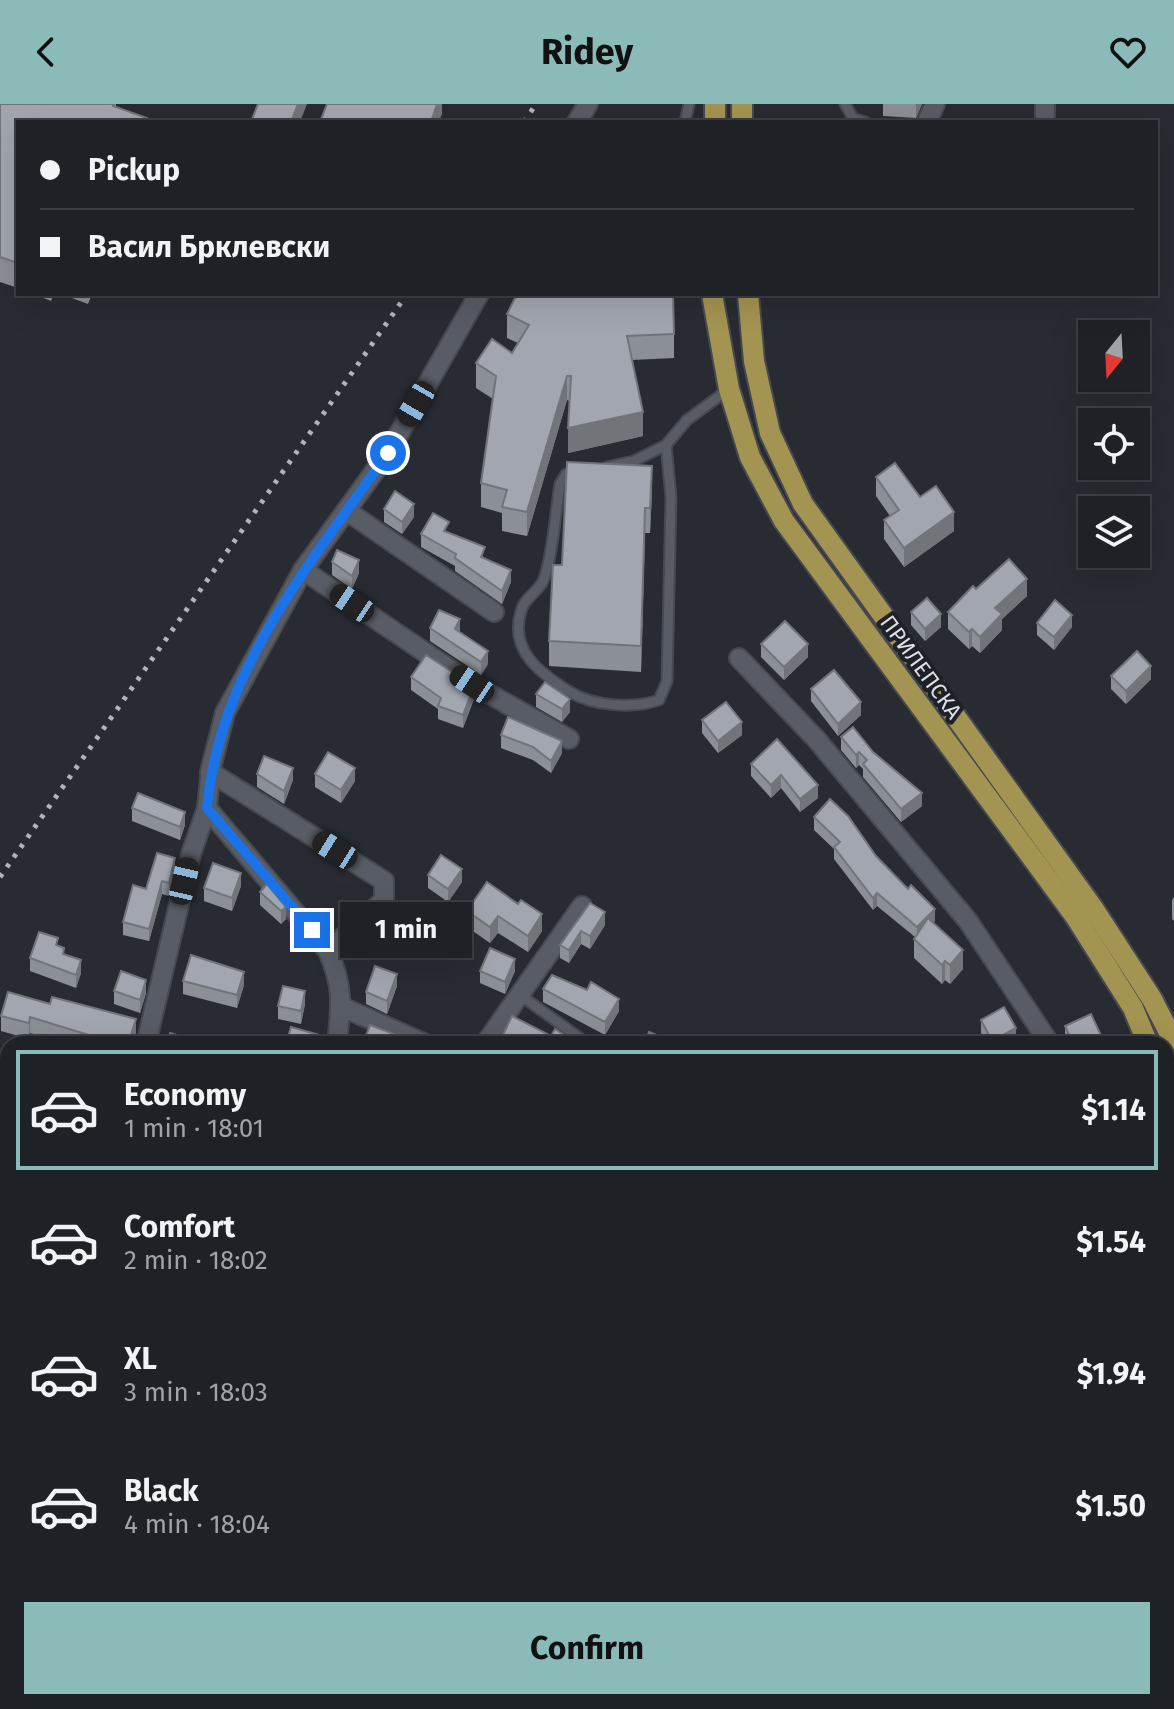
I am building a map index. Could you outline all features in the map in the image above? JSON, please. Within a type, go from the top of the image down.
[{"type":"main road","name":"ПРИЛЕПСКА","points":[[712,296],[729,389],[750,457],[784,521],[1075,916],[1133,1008],[1145,1036]]},
{"type":"main road","name":"ПРИЛЕПСКА","points":[[748,296],[754,361],[770,433],[803,504],[1093,908],[1152,999],[1171,1036]]},
{"type":"street","points":[[148,1036],[191,854],[207,808],[210,772],[225,713],[303,570],[388,453],[478,296]]},
{"type":"street","points":[[347,511],[494,612]]},
{"type":"street","points":[[303,570],[472,684],[569,739]]},
{"type":"street","points":[[739,658],[817,740],[968,921],[1045,1036]]},
{"type":"street","points":[[210,772],[384,881],[384,900],[328,951]]},
{"type":"street","points":[[207,808],[328,951],[340,979],[342,1007],[338,1036]]},
{"type":"street","points":[[491,1036],[582,906]]},
{"type":"street","points":[[342,1007],[408,1036]]},
{"type":"lane","points":[[845,104],[853,118],[859,120]]},
{"type":"lane","points":[[666,445],[671,497],[667,681],[659,700],[645,705],[578,697],[534,665],[523,653],[518,638],[521,610],[543,582],[560,484],[566,474],[634,461],[666,445],[687,420],[729,389]]},
{"type":"lane","points":[[520,995],[577,1036]]},
{"type":"building","points":[[0,104],[114,104],[147,118],[16,120],[16,262],[0,257]]},
{"type":"building","points":[[258,104],[298,104],[292,120],[252,120]]},
{"type":"building","points":[[327,104],[437,104],[432,120],[321,120]]},
{"type":"building","points":[[516,296],[673,296],[674,334],[627,336],[643,412],[568,428],[571,376],[567,376],[527,512],[502,507],[507,490],[481,483],[496,376],[476,363],[492,339],[512,353],[529,325],[507,314]]},
{"type":"building","points":[[567,462],[652,466],[650,508],[645,508],[641,646],[549,641],[553,565],[562,565]]},
{"type":"building","points":[[895,463],[920,497],[936,486],[954,512],[904,548],[884,520],[899,510],[876,477]]},
{"type":"building","points":[[395,491],[414,504],[402,522],[384,509]]},
{"type":"building","points":[[433,513],[449,522],[444,531],[485,547],[481,557],[511,570],[502,591],[455,558],[456,554],[421,534]]},
{"type":"building","points":[[337,550],[359,560],[352,576],[332,562]]},
{"type":"building","points":[[1009,559],[1027,579],[995,608],[1002,614],[980,637],[972,629],[969,632],[948,612],[973,586],[976,589]]},
{"type":"building","points":[[927,598],[941,614],[925,629],[911,612]]},
{"type":"building","points":[[1055,600],[1072,615],[1054,637],[1037,623]]},
{"type":"building","points":[[439,610],[460,619],[455,629],[488,651],[481,662],[430,628]]},
{"type":"building","points":[[785,621],[808,644],[784,667],[761,644]]},
{"type":"building","points":[[1137,651],[1151,666],[1126,691],[1111,676]]},
{"type":"building","points":[[426,655],[474,686],[463,715],[438,706],[441,698],[411,677]]},
{"type":"building","points":[[834,670],[861,702],[838,724],[811,689]]},
{"type":"building","points":[[545,682],[570,699],[562,709],[536,694]]},
{"type":"building","points":[[726,702],[742,722],[718,741],[702,720]]},
{"type":"building","points":[[508,717],[562,741],[551,761],[533,747],[501,735]]},
{"type":"building","points":[[853,727],[873,752],[922,793],[901,809],[863,764],[867,760],[859,752],[856,755],[841,737]]},
{"type":"building","points":[[777,739],[818,785],[800,799],[781,775],[771,785],[751,764]]},
{"type":"building","points":[[328,752],[355,768],[341,790],[315,774]]},
{"type":"building","points":[[264,756],[293,768],[284,791],[257,774]]},
{"type":"building","points":[[138,793],[185,812],[180,827],[132,808]]},
{"type":"building","points":[[830,799],[848,816],[876,856],[908,889],[911,885],[935,909],[917,927],[877,893],[873,898],[834,847],[840,842],[814,817]]},
{"type":"building","points":[[157,853],[175,858],[169,883],[162,881],[149,929],[123,922],[133,885],[146,889]]},
{"type":"building","points":[[441,855],[462,869],[448,889],[428,875]]},
{"type":"building","points":[[213,863],[241,873],[232,898],[204,888]]},
{"type":"building","points":[[487,882],[518,904],[521,900],[542,914],[528,936],[498,916],[490,927],[467,911]]},
{"type":"building","points":[[267,884],[286,907],[281,911],[260,892]]},
{"type":"building","points":[[590,903],[605,912],[590,936],[581,931],[569,950],[560,945]]},
{"type":"building","points":[[928,918],[963,950],[950,965],[945,961],[942,965],[914,939]]},
{"type":"building","points":[[39,932],[58,938],[56,945],[64,948],[63,954],[81,960],[76,975],[30,958]]},
{"type":"building","points":[[490,948],[515,959],[505,982],[480,971]]},
{"type":"building","points":[[191,955],[244,972],[237,995],[183,981]]},
{"type":"building","points":[[375,966],[397,974],[387,1001],[366,992]]},
{"type":"building","points":[[121,971],[146,980],[140,1000],[114,991]]},
{"type":"building","points":[[552,975],[587,990],[591,982],[619,999],[605,1022],[543,989]]},
{"type":"building","points":[[283,986],[305,991],[301,1011],[278,1006]]},
{"type":"building","points":[[8,992],[50,1004],[52,997],[136,1019],[131,1036],[92,1036],[30,1017],[29,1023],[1,1016]]},
{"type":"building","points":[[1004,1007],[1016,1028],[1001,1036],[989,1036],[981,1020]]},
{"type":"building","points":[[1091,1014],[1101,1036],[1069,1036],[1065,1026]]},
{"type":"building","points":[[512,1016],[551,1036],[502,1036]]},
{"type":"building","points":[[370,1025],[399,1036],[366,1036]]},
{"type":"building","points":[[291,1027],[323,1036],[288,1036]]},
{"type":"building","points":[[555,1029],[566,1036],[551,1036]]},
{"type":"railway","points":[[525,120],[536,104]]},
{"type":"railway","points":[[0,877],[406,296]]},
{"type":"route","points":[[312,930],[207,808],[211,768],[225,713],[252,660],[303,570],[388,453]]}]
